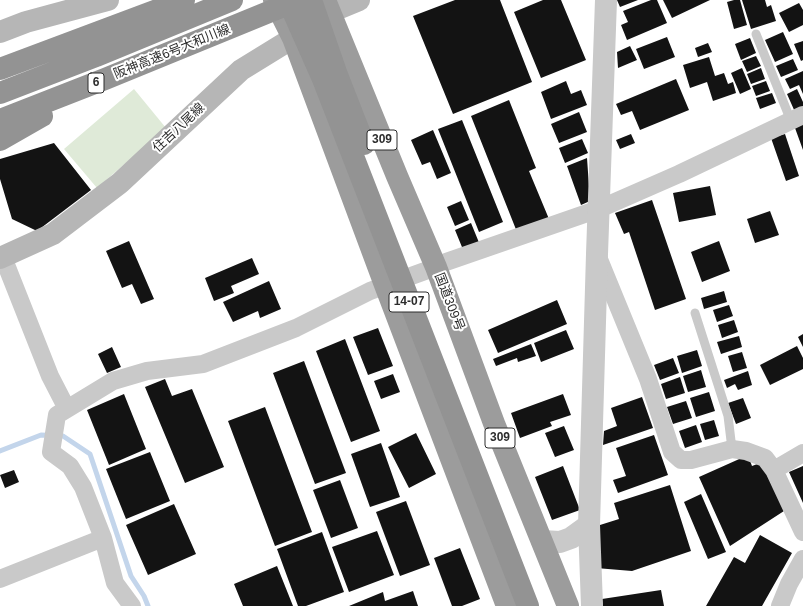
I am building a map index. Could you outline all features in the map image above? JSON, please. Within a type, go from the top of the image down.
[{"type":"highway","points":[[0,69],[184,0]]},
{"type":"highway","name":"阪神高速6号大和川線","points":[[0,93],[96,56],[232,0]]},
{"type":"highway","points":[[274,0],[293,38],[385,286],[530,605]]},
{"type":"highway","name":"14-07","points":[[288,0],[323,80],[530,605]]},
{"type":"highway","name":"阪神高速6号大和川線","points":[[0,120],[298,0]]},
{"type":"highway","name":"14-07","points":[[311,0],[530,605]]},
{"type":"highway","name":"国道309号","points":[[327,6],[436,267],[495,426],[568,606]]},
{"type":"highway","points":[[0,140],[105,79]]},
{"type":"main road","points":[[0,32],[26,22],[108,0]]},
{"type":"main road","name":"住吉八尾線","points":[[1,253],[53,234],[120,183],[241,70],[293,38],[327,6],[359,0]]},
{"type":"street","points":[[592,606],[589,525],[606,0]]},
{"type":"street","points":[[132,606],[116,583],[102,538],[82,487],[70,466],[51,452],[57,415],[113,382],[147,371],[203,364],[296,328],[370,291],[446,262],[599,209],[679,174],[797,118]]},
{"type":"street","points":[[1,253],[50,376],[67,409]]},
{"type":"street","points":[[597,254],[648,380],[672,452],[681,460],[691,460],[732,449],[746,451],[765,458],[774,470],[803,532]]},
{"type":"street","points":[[774,470],[803,453]]},
{"type":"street","points":[[542,541],[560,542],[571,538],[589,525]]},
{"type":"street","points":[[0,579],[102,538]]},
{"type":"street","points":[[780,606],[789,584],[803,559]]},
{"type":"lane","points":[[756,34],[797,118]]},
{"type":"lane","points":[[695,313],[728,416],[732,449]]},
{"type":"green space","points":[[134,89],[166,128],[97,188],[64,149]]},
{"type":"building","points":[[455,0],[500,0],[532,82],[453,114],[413,16]]},
{"type":"building","points":[[543,0],[561,0],[586,60],[541,78],[514,12]]},
{"type":"building","points":[[617,0],[638,0],[620,7]]},
{"type":"building","points":[[651,0],[657,0],[667,23],[627,40],[621,25],[628,22],[623,11]]},
{"type":"building","points":[[663,0],[710,0],[672,18]]},
{"type":"building","points":[[740,0],[747,25],[734,29],[727,2]]},
{"type":"building","points":[[742,0],[765,0],[767,7],[771,5],[776,21],[751,29]]},
{"type":"building","points":[[799,3],[803,10],[803,25],[789,32],[779,13]]},
{"type":"building","points":[[783,32],[793,54],[775,62],[765,40]]},
{"type":"building","points":[[667,37],[675,57],[644,69],[636,49]]},
{"type":"building","points":[[750,38],[756,53],[741,60],[735,44]]},
{"type":"building","points":[[803,41],[803,60],[801,61],[794,44]]},
{"type":"building","points":[[708,43],[712,52],[698,57],[695,48]]},
{"type":"building","points":[[630,46],[637,60],[618,68],[617,52]]},
{"type":"building","points":[[756,56],[761,66],[747,72],[742,61]]},
{"type":"building","points":[[709,57],[715,76],[724,73],[728,84],[733,82],[736,93],[713,101],[707,82],[690,88],[683,65]]},
{"type":"building","points":[[793,59],[798,70],[781,77],[776,66]]},
{"type":"building","points":[[742,68],[751,89],[740,94],[731,73]]},
{"type":"building","points":[[761,68],[765,79],[751,84],[747,74]]},
{"type":"building","points":[[803,71],[803,94],[799,85],[790,89],[785,79]]},
{"type":"building","points":[[676,79],[689,110],[640,130],[632,111],[621,115],[616,104]]},
{"type":"building","points":[[566,81],[571,94],[581,90],[587,105],[551,119],[541,92]]},
{"type":"building","points":[[766,81],[770,91],[756,96],[752,86]]},
{"type":"building","points":[[797,89],[803,102],[803,108],[795,112],[787,94]]},
{"type":"building","points":[[772,93],[776,103],[760,109],[756,98]]},
{"type":"building","points":[[509,100],[536,168],[529,171],[549,219],[517,232],[471,116]]},
{"type":"building","points":[[579,112],[587,132],[559,143],[551,124]]},
{"type":"building","points":[[462,120],[503,222],[479,232],[438,129]]},
{"type":"building","points":[[803,124],[803,150],[795,128]]},
{"type":"building","points":[[433,130],[451,173],[437,179],[430,162],[422,165],[411,140]]},
{"type":"building","points":[[631,134],[635,143],[620,149],[616,140]]},
{"type":"building","points":[[785,134],[799,176],[786,181],[771,138]]},
{"type":"building","points":[[582,139],[588,153],[565,163],[559,148]]},
{"type":"building","points":[[54,143],[91,190],[37,231],[12,219],[0,179],[0,159]]},
{"type":"building","points":[[587,158],[590,201],[581,205],[567,166]]},
{"type":"building","points":[[710,186],[716,215],[679,222],[673,193]]},
{"type":"building","points":[[652,200],[686,299],[655,310],[629,232],[624,234],[615,213]]},
{"type":"building","points":[[461,201],[469,220],[455,226],[447,207]]},
{"type":"building","points":[[770,211],[779,235],[755,243],[747,219]]},
{"type":"building","points":[[471,223],[480,245],[464,252],[455,230]]},
{"type":"building","points":[[129,241],[154,299],[141,304],[132,284],[122,288],[106,251]]},
{"type":"building","points":[[719,241],[730,271],[702,282],[691,252]]},
{"type":"building","points":[[252,258],[259,274],[231,286],[234,293],[214,301],[205,278]]},
{"type":"building","points":[[269,281],[281,309],[260,318],[258,311],[233,322],[223,302]]},
{"type":"building","points":[[724,291],[727,302],[704,309],[701,298]]},
{"type":"building","points":[[557,300],[567,324],[498,353],[488,330]]},
{"type":"building","points":[[729,305],[733,316],[717,322],[713,310]]},
{"type":"building","points":[[734,320],[738,332],[722,338],[718,325]]},
{"type":"building","points":[[378,328],[393,366],[368,375],[353,337]]},
{"type":"building","points":[[566,330],[574,349],[541,362],[534,343]]},
{"type":"building","points":[[803,334],[803,347],[798,337]]},
{"type":"building","points":[[739,336],[742,347],[721,354],[717,342]]},
{"type":"building","points":[[345,339],[380,431],[351,442],[316,351]]},
{"type":"building","points":[[531,344],[536,356],[518,362],[517,358],[496,366],[493,359]]},
{"type":"building","points":[[797,346],[803,358],[803,369],[770,385],[760,365]]},
{"type":"building","points":[[112,347],[121,367],[107,373],[98,354]]},
{"type":"building","points":[[697,350],[702,366],[682,373],[677,356]]},
{"type":"building","points":[[742,352],[747,368],[733,372],[728,356]]},
{"type":"building","points":[[673,358],[679,373],[660,380],[654,365]]},
{"type":"building","points":[[304,361],[346,473],[315,484],[273,373]]},
{"type":"building","points":[[701,370],[706,387],[688,392],[683,376]]},
{"type":"building","points":[[748,371],[752,385],[738,390],[735,384],[727,388],[724,380]]},
{"type":"building","points":[[393,374],[400,392],[381,399],[374,381]]},
{"type":"building","points":[[680,377],[685,393],[666,399],[661,384]]},
{"type":"building","points":[[165,379],[172,396],[192,389],[224,467],[185,483],[145,387]]},
{"type":"building","points":[[709,392],[715,411],[696,417],[690,398]]},
{"type":"building","points":[[124,394],[146,449],[109,465],[87,410]]},
{"type":"building","points":[[563,394],[571,415],[550,422],[552,426],[520,438],[511,413]]},
{"type":"building","points":[[642,397],[653,428],[603,445],[604,431],[617,426],[611,408]]},
{"type":"building","points":[[743,398],[751,418],[736,424],[728,403]]},
{"type":"building","points":[[686,401],[692,418],[673,424],[667,407]]},
{"type":"building","points":[[265,407],[312,532],[275,546],[228,421]]},
{"type":"building","points":[[714,420],[719,436],[705,440],[700,424]]},
{"type":"building","points":[[696,425],[702,442],[685,448],[679,431]]},
{"type":"building","points":[[564,426],[574,450],[555,457],[545,433]]},
{"type":"building","points":[[416,433],[436,474],[409,488],[388,447]]},
{"type":"building","points":[[654,435],[668,475],[618,493],[613,480],[626,476],[616,448]]},
{"type":"building","points":[[381,443],[400,497],[370,507],[351,454]]},
{"type":"building","points":[[150,452],[170,501],[126,519],[106,469]]},
{"type":"building","points":[[746,456],[749,458],[752,466],[760,463],[767,469],[784,511],[730,546],[699,477]]},
{"type":"building","points":[[563,466],[580,510],[552,520],[535,477]]},
{"type":"building","points":[[803,466],[803,503],[789,472]]},
{"type":"building","points":[[14,470],[19,482],[5,488],[0,475]]},
{"type":"building","points":[[340,480],[358,528],[331,538],[313,490]]},
{"type":"building","points":[[670,485],[691,551],[632,571],[596,568],[600,525],[619,519],[614,503]]},
{"type":"building","points":[[701,494],[726,552],[708,559],[684,502]]},
{"type":"building","points":[[406,501],[430,565],[400,576],[376,512]]},
{"type":"building","points":[[174,504],[196,554],[148,575],[126,525]]},
{"type":"building","points":[[377,531],[394,575],[349,592],[332,547]]},
{"type":"building","points":[[322,532],[344,592],[306,606],[298,606],[277,549]]},
{"type":"building","points":[[760,535],[792,553],[762,606],[706,606],[734,557],[745,563]]},
{"type":"building","points":[[460,548],[480,599],[462,606],[452,606],[434,558]]},
{"type":"building","points":[[277,566],[293,606],[243,606],[234,584]]},
{"type":"building","points":[[661,590],[664,606],[603,606],[602,599]]},
{"type":"building","points":[[413,591],[418,606],[349,606],[383,592],[385,601]]},
{"type":"waterway","points":[[0,451],[41,435],[63,436],[90,454],[131,576],[144,596],[148,606]]}]
